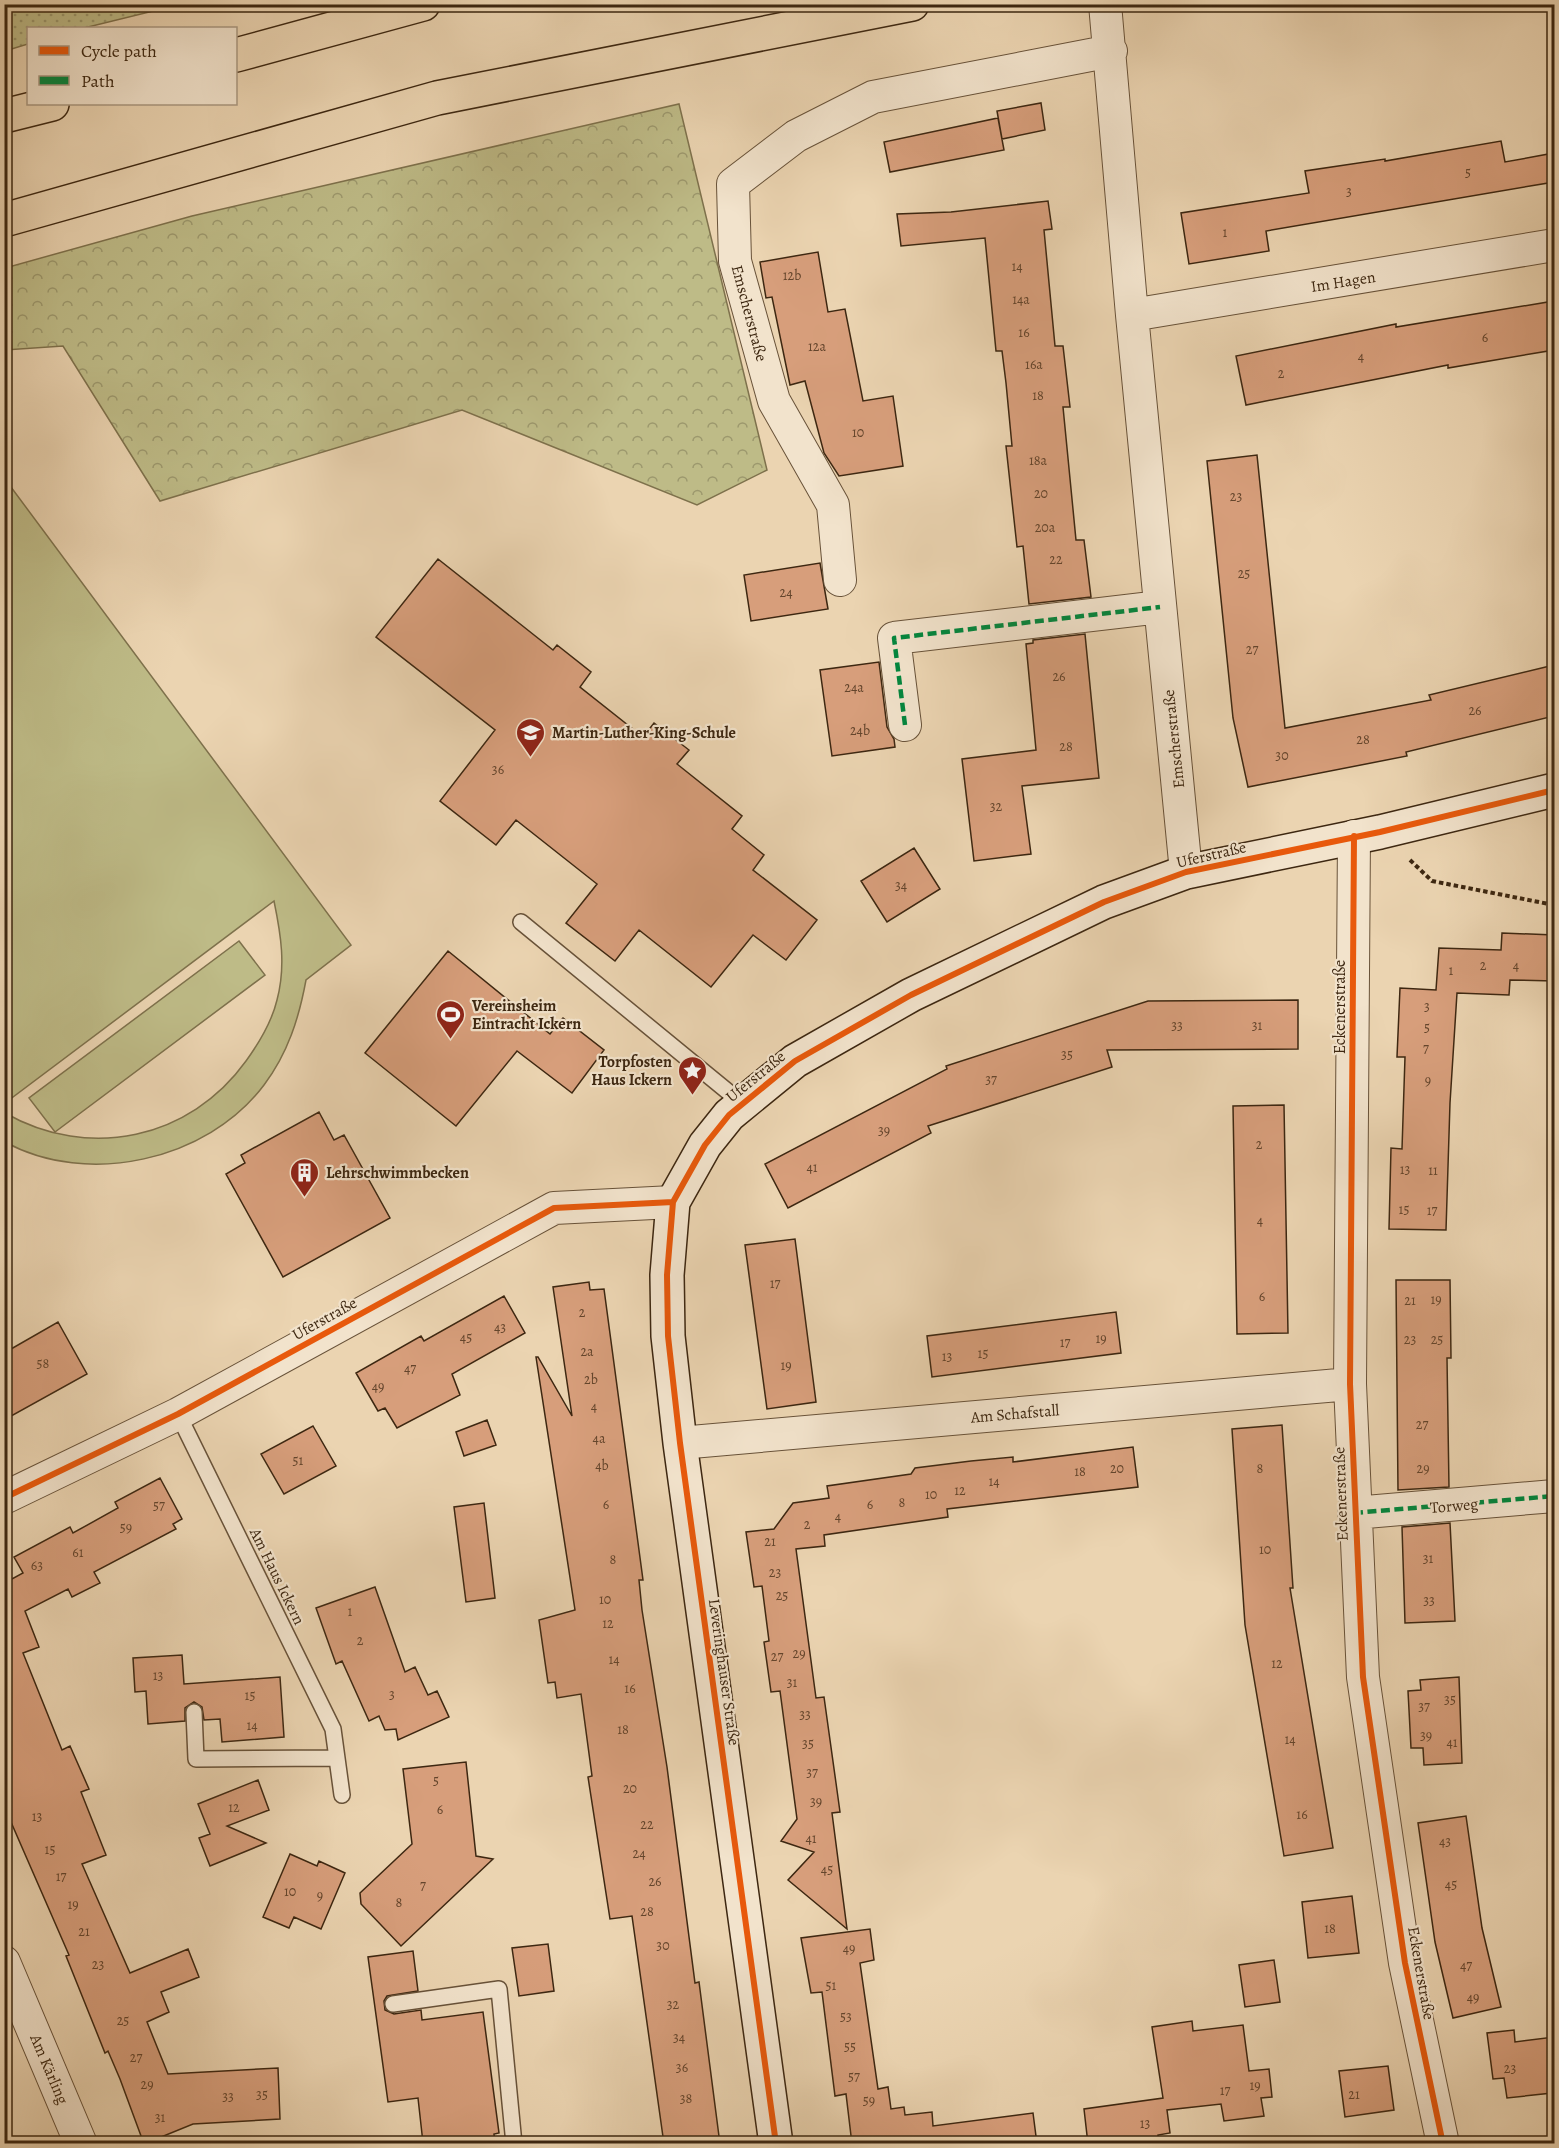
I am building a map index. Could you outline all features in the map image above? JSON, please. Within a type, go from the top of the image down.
[{"type":"highway","points":[[237,55],[423,4]]},
{"type":"highway","points":[[4,220],[437,98],[912,4]]},
{"type":"highway","points":[[4,116],[48,105]]},
{"type":"main road","name":"Uferstraße","points":[[673,1202],[705,1145],[729,1115],[795,1061],[911,995],[1104,902],[1186,872],[1367,834],[1554,790]]},
{"type":"main road","name":"Leveringhauser Straße","points":[[673,1202],[667,1275],[668,1336],[680,1443],[776,2144]]},
{"type":"street","name":"Emscherstraße","points":[[1105,4],[1132,315],[1186,872]]},
{"type":"street","name":"Emscherstraße","points":[[840,580],[833,505],[774,401],[735,261],[733,184],[796,136],[873,97],[1110,51]]},
{"type":"street","name":"Im Hagen","points":[[1132,315],[1554,245]]},
{"type":"street","points":[[905,724],[894,638],[1160,607]]},
{"type":"street","name":"Eckenerstraße","points":[[1367,834],[1350,1384],[1363,1677],[1405,1963],[1443,2144]]},
{"type":"street","name":"Uferstraße","points":[[4,1498],[178,1414],[554,1208],[673,1202]]},
{"type":"street","name":"Am Schafstall","points":[[680,1443],[1350,1384]]},
{"type":"street","name":"Torweg","points":[[1354,1513],[1554,1497]]},
{"type":"street","name":"Am Kärling","points":[[4,1962],[81,2144]]},
{"type":"lane","points":[[521,922],[743,1104]]},
{"type":"lane","name":"Am Haus Ickern","points":[[178,1414],[333,1729],[342,1795]]},
{"type":"lane","points":[[194,1712],[196,1759],[337,1758]]},
{"type":"lane","points":[[393,2004],[499,1989],[514,2144]]},
{"type":"path","points":[[1367,834],[1432,881],[1554,905]]},
{"type":"green space","points":[[5,4],[178,4],[88,27],[27,27],[27,44],[5,51]]},
{"type":"green space","points":[[679,104],[767,470],[697,505],[462,410],[160,501],[63,346],[5,350],[5,268],[192,216]]},
{"type":"green space","points":[[5,479],[351,945],[306,980],[296,1021],[280,1060],[264,1085],[240,1111],[211,1132],[179,1148],[144,1159],[108,1164],[72,1163],[37,1156],[5,1142],[5,1113],[37,1128],[70,1136],[103,1138],[136,1134],[167,1124],[197,1109],[223,1088],[246,1061],[272,1016],[280,987],[282,963],[274,901],[5,1103]]},
{"type":"green space","points":[[239,941],[265,975],[55,1132],[29,1098]]},
{"type":"building","points":[[1041,103],[1045,130],[1002,139],[997,111]]},
{"type":"building","points":[[998,118],[1004,150],[890,172],[884,142]]},
{"type":"building","points":[[1501,141],[1505,162],[1554,153],[1554,182],[1266,231],[1269,251],[1189,264],[1181,213],[1309,193],[1305,171],[1385,159],[1385,161]]},
{"type":"building","points":[[1048,201],[1052,229],[1044,230],[1055,346],[1063,346],[1070,407],[1063,407],[1076,540],[1084,540],[1091,597],[1029,604],[1023,546],[1017,547],[1006,446],[1012,446],[1006,383],[1002,351],[996,351],[985,238],[901,246],[897,214],[951,212]]},
{"type":"building","points":[[818,252],[828,312],[845,309],[863,401],[893,396],[903,466],[839,476],[824,453],[805,381],[790,385],[772,297],[766,298],[760,262]]},
{"type":"building","points":[[1554,301],[1554,350],[1448,368],[1448,365],[1246,405],[1236,356],[1396,324],[1396,327]]},
{"type":"building","points":[[1257,455],[1285,728],[1431,700],[1429,695],[1554,665],[1554,716],[1406,752],[1407,756],[1248,787],[1233,718],[1207,461]]},
{"type":"building","points":[[438,559],[553,650],[557,645],[591,672],[580,687],[643,737],[654,723],[689,750],[677,764],[742,816],[732,829],[764,855],[753,870],[817,920],[786,960],[753,935],[711,987],[639,930],[615,961],[566,923],[597,884],[516,820],[496,845],[440,801],[495,730],[376,637]]},
{"type":"building","points":[[820,563],[828,609],[751,621],[744,575]]},
{"type":"building","points":[[1085,634],[1099,778],[1022,786],[1031,854],[974,861],[962,759],[1036,750],[1026,644],[1033,643],[1033,640]]},
{"type":"building","points":[[879,662],[887,727],[894,739],[895,747],[832,756],[820,670]]},
{"type":"building","points":[[914,848],[940,889],[887,922],[861,881]]},
{"type":"building","points":[[1502,933],[1554,935],[1554,981],[1510,980],[1509,995],[1457,993],[1450,1103],[1446,1230],[1389,1229],[1391,1148],[1402,1149],[1405,1057],[1397,1057],[1400,988],[1436,990],[1439,948],[1501,950]]},
{"type":"building","name":"Vereinsheim Eintracht Ickern","points":[[448,951],[550,1034],[563,1018],[604,1050],[572,1093],[517,1051],[456,1126],[365,1053]]},
{"type":"building","points":[[1298,1000],[1298,1049],[1107,1050],[1112,1067],[928,1126],[931,1133],[788,1208],[765,1164],[947,1069],[946,1066],[1148,1001]]},
{"type":"building","points":[[1284,1105],[1288,1333],[1237,1334],[1233,1106]]},
{"type":"building","name":"Lehrschwimmbecken","points":[[319,1112],[334,1140],[344,1135],[390,1218],[283,1277],[226,1174],[245,1163],[241,1155]]},
{"type":"building","points":[[795,1239],[816,1402],[767,1409],[745,1245]]},
{"type":"building","points":[[1396,1280],[1450,1280],[1451,1358],[1447,1358],[1449,1487],[1398,1490]]},
{"type":"building","points":[[589,1282],[590,1290],[604,1289],[643,1580],[639,1580],[642,1610],[667,1767],[695,1983],[699,1982],[720,2144],[664,2144],[632,1916],[610,1919],[588,1777],[592,1776],[581,1694],[557,1698],[555,1682],[548,1683],[539,1620],[575,1610],[536,1357],[572,1416],[553,1287]]},
{"type":"building","points":[[504,1296],[525,1333],[452,1374],[460,1395],[397,1428],[385,1408],[378,1411],[356,1373],[421,1336],[424,1341]]},
{"type":"building","points":[[1116,1312],[1121,1353],[932,1377],[927,1336]]},
{"type":"building","points":[[58,1322],[87,1374],[4,1420],[4,1353]]},
{"type":"building","points":[[487,1420],[496,1445],[464,1456],[456,1432]]},
{"type":"building","points":[[1282,1425],[1293,1588],[1290,1588],[1333,1848],[1284,1856],[1245,1625],[1232,1429]]},
{"type":"building","points":[[313,1426],[336,1466],[284,1494],[261,1454]]},
{"type":"building","points":[[1133,1447],[1138,1487],[947,1509],[948,1517],[824,1535],[825,1546],[796,1549],[816,1698],[824,1697],[840,1812],[832,1813],[847,1929],[788,1880],[814,1852],[781,1841],[797,1819],[780,1691],[771,1692],[764,1642],[769,1641],[762,1586],[754,1587],[746,1532],[774,1529],[793,1503],[829,1498],[827,1486],[911,1474],[915,1468],[1013,1457],[1013,1462]]},
{"type":"building","points":[[160,1478],[182,1519],[173,1524],[176,1529],[94,1572],[100,1583],[72,1597],[68,1589],[25,1611],[39,1647],[23,1653],[62,1750],[70,1746],[89,1789],[81,1792],[106,1855],[82,1864],[130,1973],[188,1949],[199,1977],[161,1992],[169,2012],[147,2022],[168,2074],[278,2068],[280,2119],[193,2124],[144,2144],[120,2079],[108,2051],[105,2053],[66,1956],[69,1955],[4,1806],[4,1564],[12,1579],[23,1573],[14,1557],[70,1527],[73,1533],[118,1508],[115,1502]]},
{"type":"building","points":[[484,1503],[495,1598],[466,1602],[454,1507]]},
{"type":"building","points":[[1450,1523],[1455,1621],[1405,1623],[1402,1527]]},
{"type":"building","points":[[375,1587],[405,1672],[415,1667],[428,1695],[437,1691],[449,1717],[398,1740],[396,1729],[385,1730],[379,1716],[369,1721],[342,1661],[336,1664],[316,1608]]},
{"type":"building","points":[[182,1655],[184,1684],[280,1677],[284,1737],[222,1742],[220,1719],[204,1720],[202,1707],[194,1702],[185,1708],[185,1721],[148,1724],[146,1691],[135,1692],[133,1658]]},
{"type":"building","points":[[1459,1677],[1462,1763],[1424,1765],[1423,1748],[1411,1748],[1408,1691],[1421,1690],[1420,1680]]},
{"type":"building","points":[[466,1762],[476,1856],[493,1859],[401,1946],[361,1904],[360,1893],[412,1844],[403,1769]]},
{"type":"building","points":[[258,1780],[269,1810],[227,1826],[266,1843],[210,1866],[199,1838],[210,1834],[198,1804]]},
{"type":"building","points":[[1466,1816],[1482,1928],[1501,2007],[1453,2018],[1435,1942],[1418,1823]]},
{"type":"building","points":[[290,1854],[317,1866],[319,1861],[345,1873],[321,1929],[294,1917],[289,1928],[263,1917]]},
{"type":"building","points":[[1352,1896],[1359,1953],[1308,1958],[1302,1902]]},
{"type":"building","points":[[870,1929],[874,1960],[860,1963],[878,2089],[888,2087],[891,2109],[904,2107],[905,2115],[932,2112],[933,2126],[1033,2113],[1037,2144],[852,2144],[846,2094],[835,2096],[822,1992],[811,1993],[801,1938]]},
{"type":"building","points":[[548,1944],[554,1991],[519,1996],[512,1948]]},
{"type":"building","points":[[413,1951],[418,1991],[387,1996],[384,2001],[385,2010],[394,2014],[421,2010],[422,2020],[483,2012],[499,2133],[494,2134],[495,2144],[454,2144],[454,2139],[423,2143],[418,2098],[388,2102],[368,1957]]},
{"type":"building","points":[[1274,1960],[1280,2002],[1245,2007],[1239,1965]]},
{"type":"building","points":[[1192,2021],[1193,2031],[1243,2025],[1249,2071],[1269,2069],[1272,2097],[1261,2098],[1264,2116],[1224,2121],[1221,2104],[1167,2110],[1170,2133],[1158,2135],[1159,2144],[1088,2144],[1084,2109],[1163,2098],[1152,2027]]},
{"type":"building","points":[[1514,2030],[1515,2042],[1554,2037],[1554,2071],[1549,2072],[1552,2093],[1507,2098],[1504,2078],[1493,2079],[1487,2033]]},
{"type":"building","points":[[1388,2066],[1394,2110],[1345,2117],[1339,2071]]},
{"type":"marked path","points":[[905,725],[894,638],[1160,607]]},
{"type":"marked path","points":[[1354,1513],[1554,1496]]},
{"type":"cycle path","points":[[776,2144],[680,1443],[668,1336],[667,1275],[673,1202],[705,1145],[729,1115],[795,1061],[911,995],[1104,902],[1186,872],[1380,832],[1554,790]]},
{"type":"cycle path","points":[[1354,836],[1350,1384],[1363,1677],[1405,1963],[1443,2144]]},
{"type":"cycle path","points":[[4,1498],[178,1414],[554,1208],[673,1202]]},
{"type":"place","name":"Martin-Luther-King-Schule","points":[[531,758]]},
{"type":"place","name":"Vereinsheim Eintracht Ickern","points":[[451,1040]]},
{"type":"place","name":"Torpfosten Haus Ickern","points":[[693,1096]]},
{"type":"place","name":"Lehrschwimmbecken","points":[[305,1198]]}]
